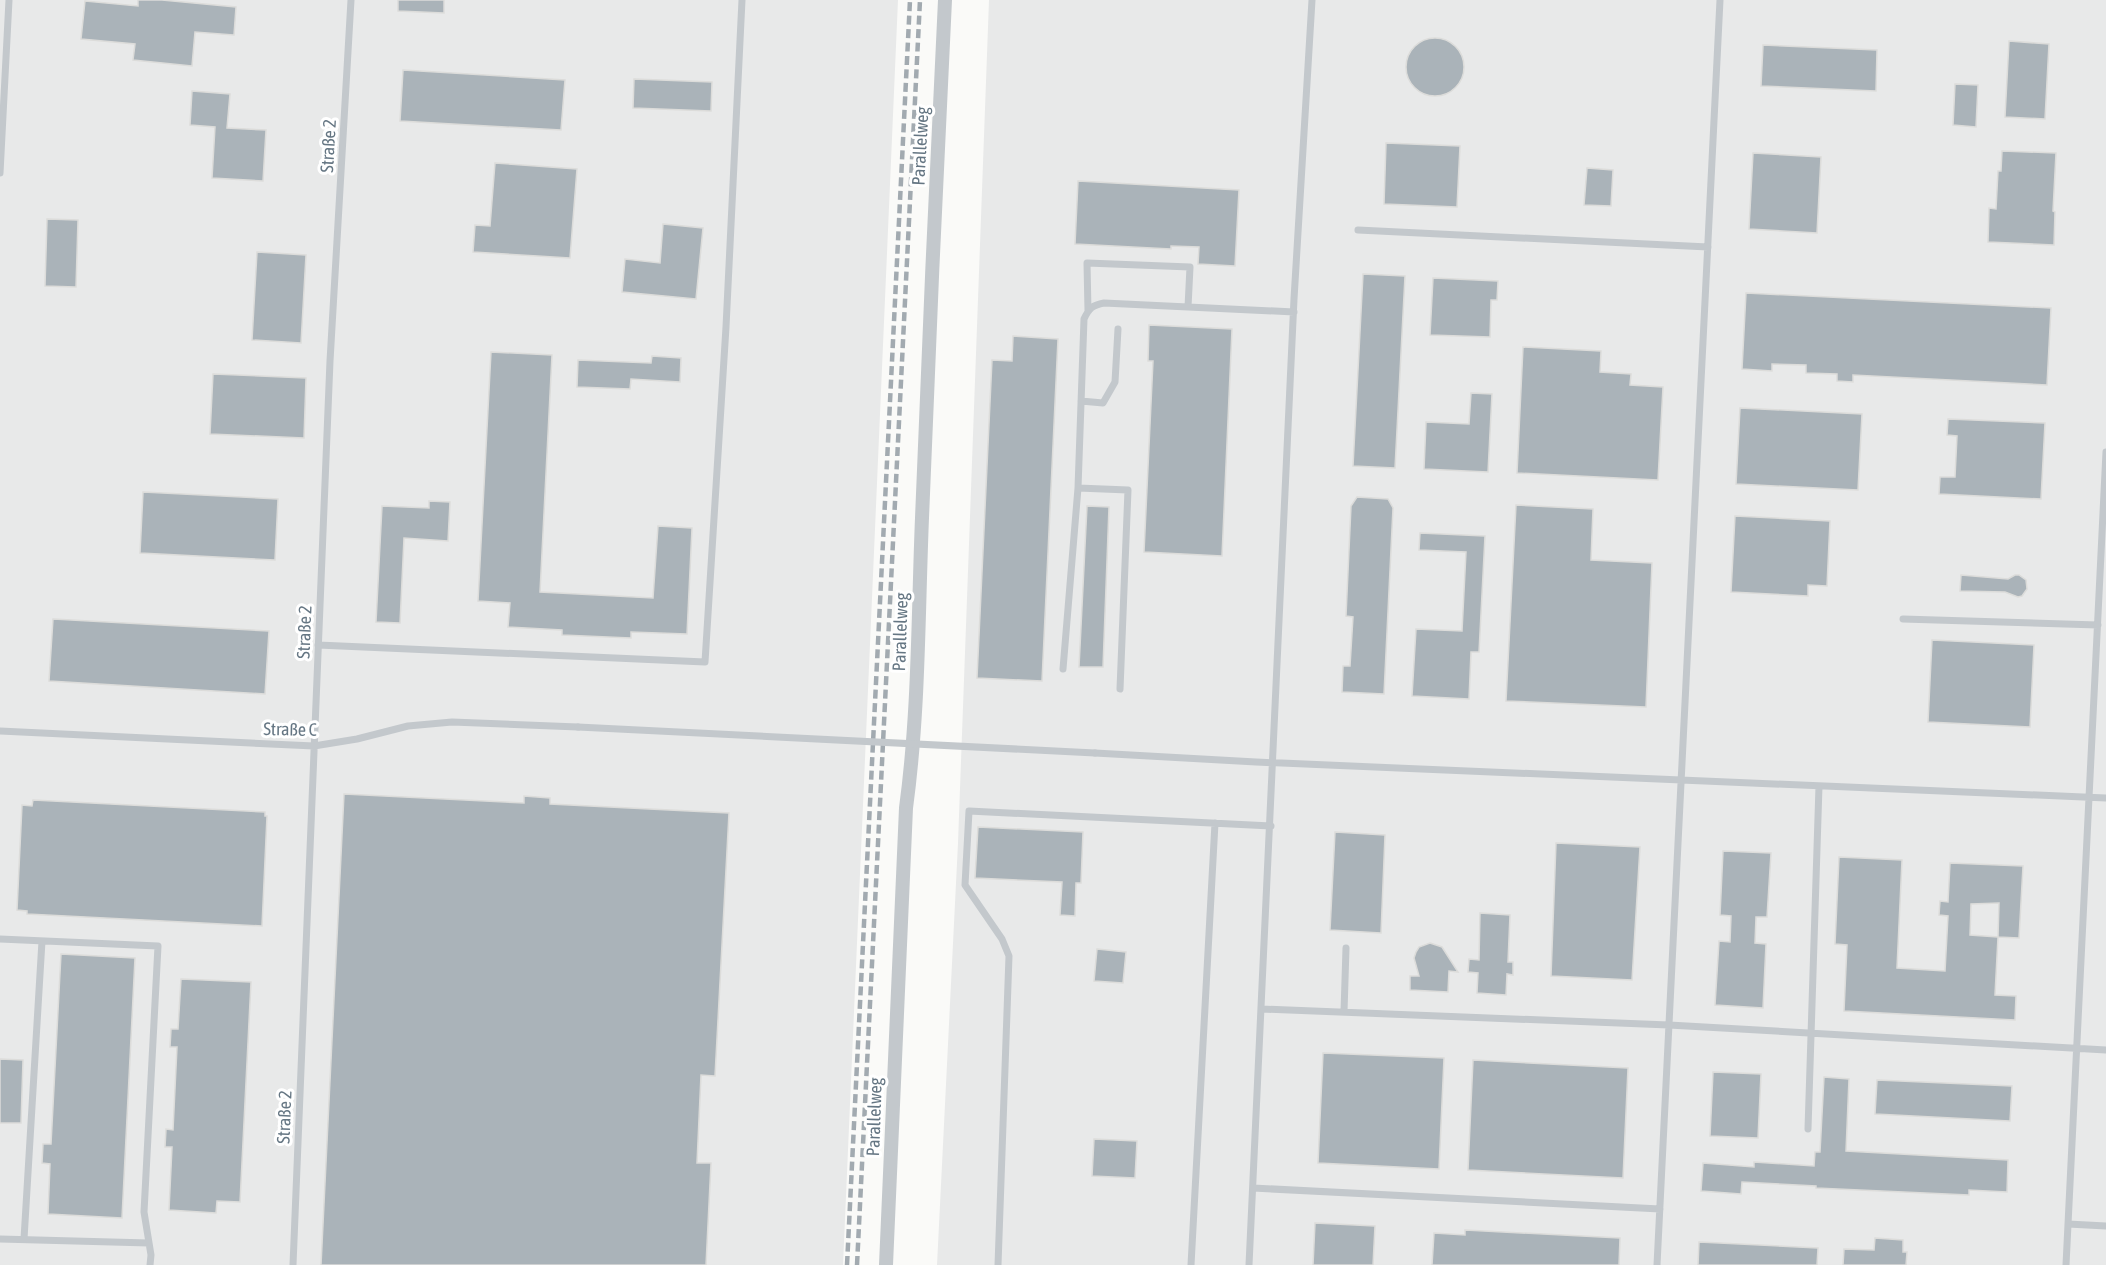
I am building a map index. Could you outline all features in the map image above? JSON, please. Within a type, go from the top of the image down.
[{"type":"street","name":"Parallelweg","points":[[886,1265],[906,808],[916,709],[922,517],[945,0]]},
{"type":"lane","points":[[0,173],[9,0]]},
{"type":"lane","name":"Straße 2","points":[[293,1265],[331,349],[351,0]]},
{"type":"lane","points":[[318,645],[705,662],[726,327],[742,0]]},
{"type":"lane","points":[[1250,1265],[1294,312],[1311,0]]},
{"type":"lane","points":[[1657,1265],[1720,0]]},
{"type":"lane","points":[[1358,230],[1708,247]]},
{"type":"lane","points":[[1088,311],[1087,263],[1190,267],[1188,307]]},
{"type":"lane","points":[[1063,669],[1078,488],[1084,319],[1088,311],[1093,305],[1104,303],[1294,312]]},
{"type":"lane","points":[[1081,401],[1103,403],[1116,382],[1118,329]]},
{"type":"lane","points":[[2066,1265],[2106,452]]},
{"type":"lane","points":[[1078,488],[1128,490],[1120,689]]},
{"type":"lane","points":[[1903,619],[2098,625]]},
{"type":"lane","name":"Straße C","points":[[0,731],[314,746],[357,739],[408,726],[452,722],[1274,763],[2106,798]]},
{"type":"lane","points":[[1808,1129],[1819,786]]},
{"type":"lane","points":[[998,1265],[1009,956],[1002,939],[965,885],[969,811],[1271,826]]},
{"type":"lane","points":[[1191,1265],[1215,823]]},
{"type":"lane","points":[[0,939],[158,946],[144,1212],[150,1265]]},
{"type":"lane","points":[[24,1239],[42,941]]},
{"type":"lane","points":[[1344,1012],[1346,948]]},
{"type":"lane","points":[[1262,1009],[1669,1025],[2106,1050]]},
{"type":"lane","points":[[1253,1188],[1660,1209]]},
{"type":"lane","points":[[2068,1224],[2106,1226]]},
{"type":"lane","points":[[0,1239],[149,1243]]},
{"type":"shaded area","points":[[0,0],[898,0],[843,1265],[0,1265]]},
{"type":"shaded area","points":[[989,0],[2106,0],[2106,1265],[937,1265],[958,843]]},
{"type":"building","points":[[138,0],[236,7],[234,35],[195,32],[192,66],[133,60],[135,44],[81,39],[85,1],[138,6]]},
{"type":"building","points":[[398,0],[444,0],[444,13],[398,11]]},
{"type":"building","points":[[1435,38],[1451,43],[1459,51],[1464,67],[1459,83],[1451,91],[1435,96],[1419,91],[1411,83],[1406,67],[1411,51],[1419,43]]},
{"type":"building","points":[[2009,41],[2049,44],[2045,119],[2005,117]]},
{"type":"building","points":[[1763,45],[1877,50],[1876,91],[1761,86]]},
{"type":"building","points":[[403,70],[565,80],[561,130],[400,121]]},
{"type":"building","points":[[634,79],[712,82],[711,111],[633,108]]},
{"type":"building","points":[[1955,84],[1978,85],[1976,127],[1953,125]]},
{"type":"building","points":[[192,91],[230,94],[227,128],[266,130],[263,181],[212,178],[215,127],[190,125]]},
{"type":"building","points":[[1386,143],[1460,146],[1457,207],[1384,204]]},
{"type":"building","points":[[2002,151],[2056,153],[2054,245],[1988,242],[1989,208],[1996,209],[1998,171],[2001,171]]},
{"type":"building","points":[[1753,153],[1821,157],[1817,233],[1749,229]]},
{"type":"building","points":[[495,163],[577,169],[570,258],[473,252],[475,225],[490,226]]},
{"type":"building","points":[[1587,168],[1613,170],[1611,206],[1584,205]]},
{"type":"building","points":[[1078,181],[1239,190],[1235,266],[1198,264],[1199,247],[1171,246],[1171,249],[1075,244]]},
{"type":"building","points":[[47,219],[78,220],[76,287],[45,286]]},
{"type":"building","points":[[663,224],[703,228],[696,299],[622,292],[625,259],[660,263]]},
{"type":"building","points":[[257,252],[306,255],[301,343],[252,340]]},
{"type":"building","points":[[1363,274],[1405,276],[1395,468],[1353,466]]},
{"type":"building","points":[[1433,278],[1498,281],[1497,300],[1491,300],[1490,337],[1430,335]]},
{"type":"building","points":[[1746,293],[2051,308],[2047,385],[1853,375],[1853,382],[1837,381],[1837,374],[1806,373],[1806,365],[1772,364],[1772,371],[1742,369]]},
{"type":"building","points":[[1149,325],[1232,329],[1222,556],[1144,552],[1153,361],[1148,361]]},
{"type":"building","points":[[1013,336],[1058,339],[1042,681],[977,678],[992,360],[1012,361]]},
{"type":"building","points":[[1523,347],[1601,351],[1600,372],[1631,374],[1630,385],[1663,387],[1658,480],[1517,473]]},
{"type":"building","points":[[491,352],[552,355],[540,592],[653,598],[658,526],[692,528],[687,634],[631,632],[631,638],[562,635],[562,630],[508,627],[510,603],[478,601]]},
{"type":"building","points":[[652,356],[681,358],[680,382],[631,379],[630,389],[577,387],[578,360],[651,363]]},
{"type":"building","points":[[213,374],[306,378],[304,438],[210,434]]},
{"type":"building","points":[[1471,393],[1492,394],[1488,472],[1424,469],[1426,422],[1469,424]]},
{"type":"building","points":[[1740,408],[1862,414],[1858,490],[1736,484]]},
{"type":"building","points":[[1948,419],[2045,423],[2041,499],[1939,494],[1940,477],[1955,477],[1957,436],[1947,435]]},
{"type":"building","points":[[143,492],[278,499],[275,560],[140,553]]},
{"type":"building","points":[[1357,497],[1388,499],[1393,508],[1384,694],[1342,692],[1343,666],[1350,666],[1353,617],[1346,616],[1351,506]]},
{"type":"building","points":[[429,501],[450,502],[448,541],[404,538],[400,623],[376,622],[382,506],[429,508]]},
{"type":"building","points":[[1516,505],[1593,509],[1591,560],[1652,563],[1646,707],[1506,701]]},
{"type":"building","points":[[1087,506],[1109,507],[1103,667],[1079,667]]},
{"type":"building","points":[[1735,516],[1830,521],[1827,586],[1808,585],[1808,596],[1731,592]]},
{"type":"building","points":[[1420,533],[1485,536],[1479,652],[1471,652],[1469,699],[1412,696],[1416,629],[1462,631],[1466,552],[1419,550]]},
{"type":"building","points":[[1961,575],[2008,579],[2019,575],[2026,580],[2027,589],[2022,596],[2018,597],[2005,592],[1960,591]]},
{"type":"building","points":[[53,619],[269,631],[265,694],[49,681]]},
{"type":"building","points":[[1932,640],[2034,645],[2030,727],[1928,722]]},
{"type":"building","points":[[344,794],[524,803],[524,796],[550,798],[550,804],[729,813],[715,1076],[701,1075],[697,1163],[711,1163],[706,1265],[321,1265]]},
{"type":"building","points":[[33,800],[265,812],[267,816],[262,926],[27,914],[27,911],[17,910],[22,805],[32,806]]},
{"type":"building","points":[[978,827],[1083,832],[1081,883],[1076,883],[1075,916],[1060,915],[1062,882],[975,878]]},
{"type":"building","points":[[1335,832],[1385,835],[1381,933],[1330,930]]},
{"type":"building","points":[[1556,843],[1640,847],[1632,980],[1551,976]]},
{"type":"building","points":[[1723,851],[1771,853],[1767,917],[1756,917],[1755,943],[1766,944],[1763,1008],[1715,1005],[1719,941],[1730,942],[1731,916],[1720,915]]},
{"type":"building","points":[[1839,857],[1902,860],[1897,968],[1945,971],[1948,916],[1939,915],[1940,901],[1948,902],[1950,863],[2023,866],[2019,938],[1998,937],[1995,995],[2016,996],[2015,1020],[1844,1011],[1847,945],[1835,944]],"holes":[[[1999,903],[1998,937],[1970,935],[1971,904]]]},
{"type":"building","points":[[1480,913],[1510,915],[1508,962],[1513,962],[1513,975],[1507,974],[1506,995],[1477,993],[1478,973],[1468,972],[1469,959],[1479,960]]},
{"type":"building","points":[[1430,943],[1442,947],[1458,972],[1449,971],[1448,992],[1410,990],[1410,976],[1419,976],[1414,958],[1416,952],[1419,947]]},
{"type":"building","points":[[1097,949],[1126,952],[1123,983],[1094,981]]},
{"type":"building","points":[[61,954],[135,958],[122,1218],[48,1214],[50,1164],[42,1163],[43,1144],[51,1144]]},
{"type":"building","points":[[181,979],[251,982],[240,1202],[217,1201],[216,1213],[169,1210],[172,1147],[165,1147],[166,1129],[173,1130],[177,1047],[170,1047],[171,1029],[178,1029]]},
{"type":"building","points":[[1323,1053],[1444,1058],[1439,1169],[1318,1163]]},
{"type":"building","points":[[0,1059],[23,1060],[21,1123],[0,1123]]},
{"type":"building","points":[[1473,1060],[1628,1068],[1623,1178],[1468,1170]]},
{"type":"building","points":[[1713,1072],[1761,1074],[1758,1138],[1710,1136]]},
{"type":"building","points":[[1824,1077],[1849,1079],[1846,1151],[2008,1160],[2007,1192],[1969,1190],[1969,1195],[1742,1182],[1741,1194],[1701,1191],[1703,1163],[1754,1167],[1754,1162],[1814,1166],[1815,1152],[1820,1152]]},
{"type":"building","points":[[1877,1080],[2012,1086],[2010,1121],[1875,1114]]},
{"type":"building","points":[[1094,1139],[1137,1141],[1135,1178],[1092,1176]]},
{"type":"building","points":[[1315,1223],[1375,1226],[1373,1265],[1313,1265]]},
{"type":"building","points":[[1465,1230],[1620,1238],[1619,1265],[1432,1265],[1434,1233],[1465,1235]]},
{"type":"building","points":[[1875,1238],[1903,1240],[1903,1252],[1907,1252],[1906,1265],[1843,1265],[1844,1249],[1874,1250]]},
{"type":"building","points":[[1699,1242],[1818,1248],[1817,1265],[1698,1265]]},
{"type":"railway","points":[[847,1265],[910,0]]},
{"type":"railway","points":[[857,1265],[920,0]]}]
